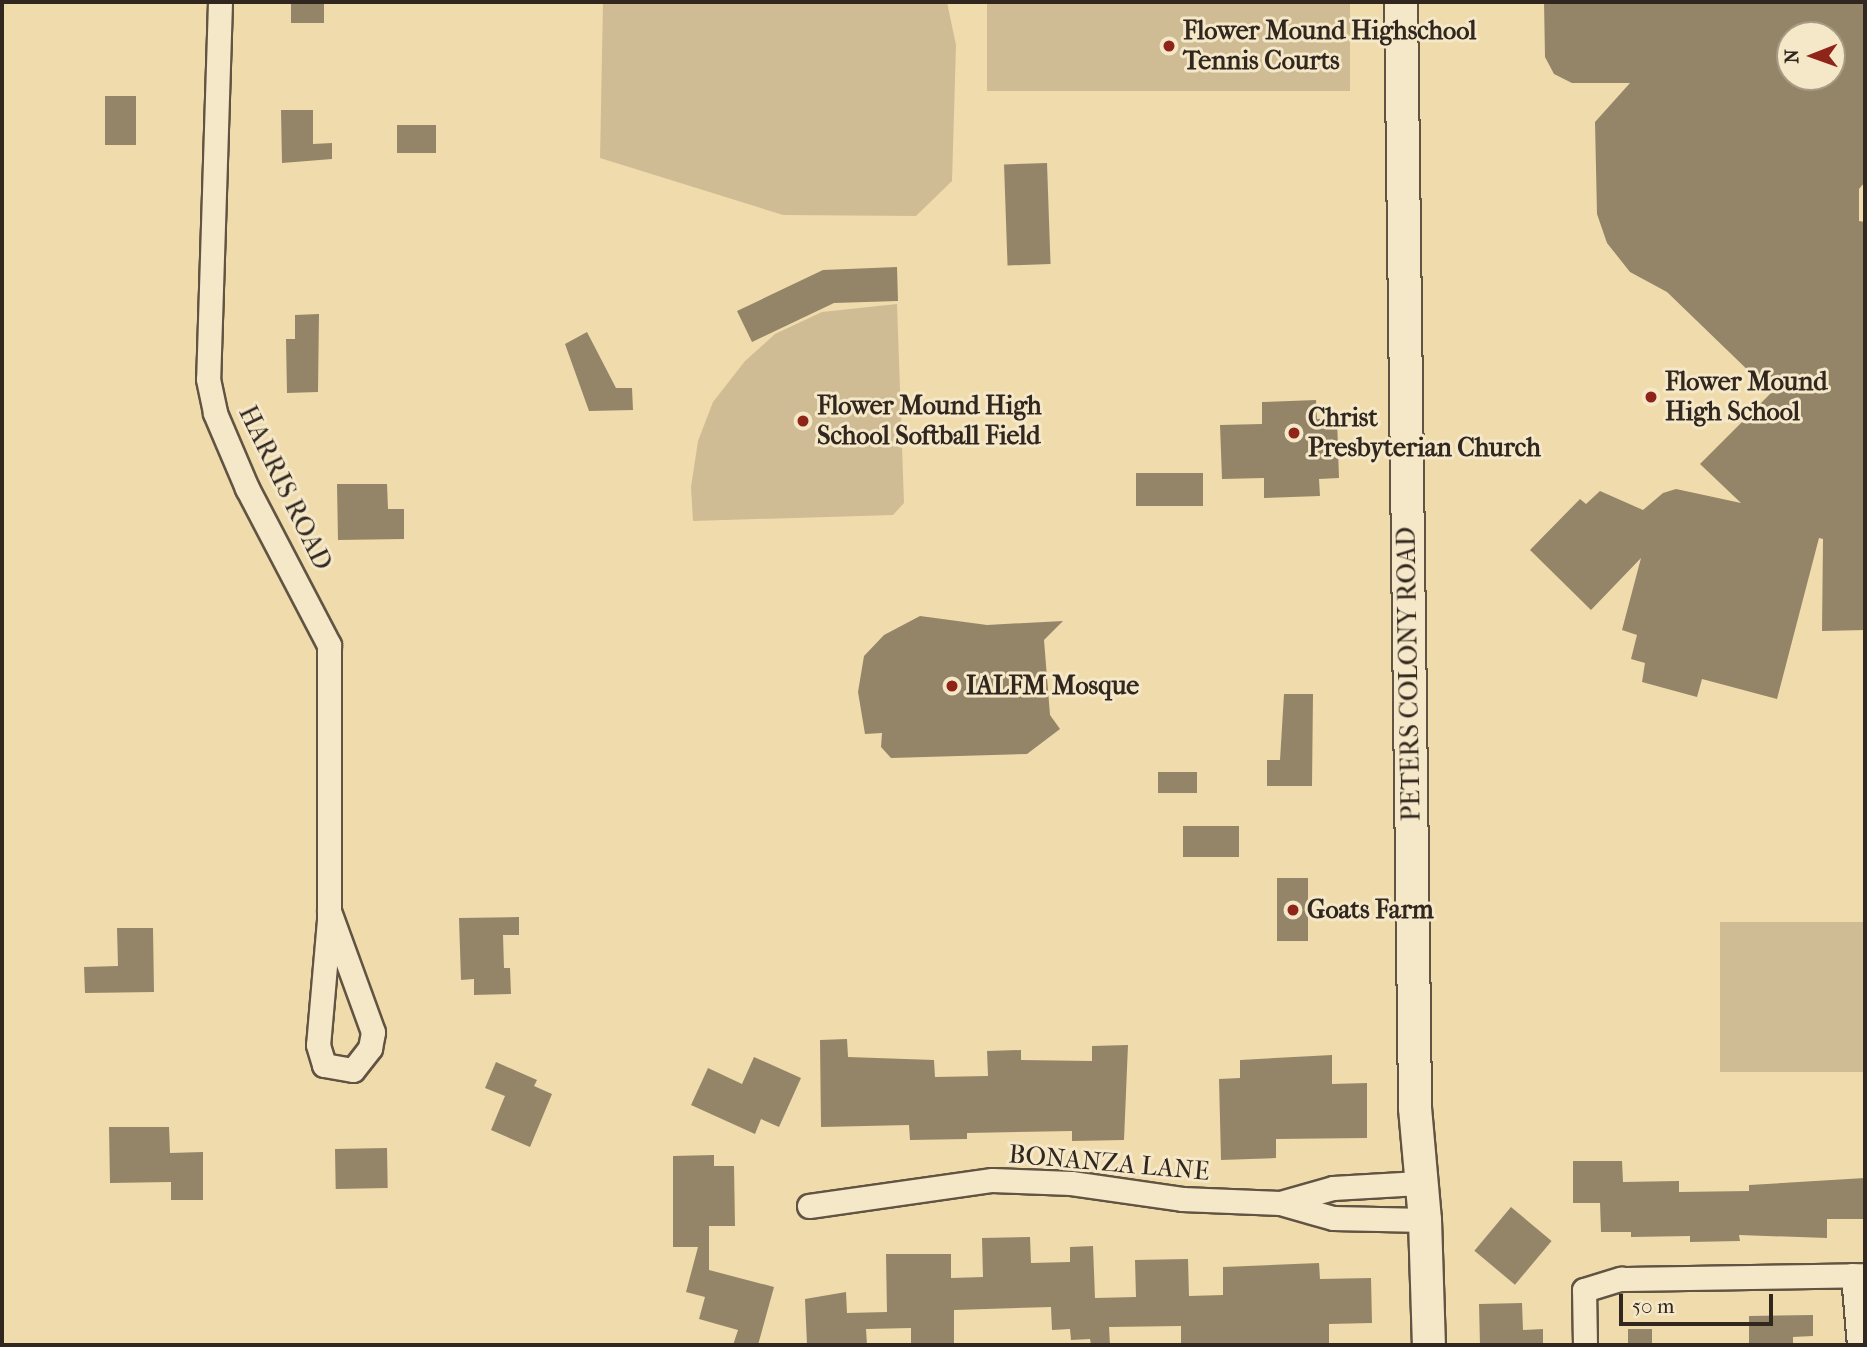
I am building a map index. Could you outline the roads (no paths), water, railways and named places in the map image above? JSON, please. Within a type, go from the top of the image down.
[{"type":"street","name":"HARRIS ROAD","points":[[220,2],[208,379],[215,413],[247,488],[329,645],[329,911],[318,1045],[324,1065],[353,1070],[370,1048],[373,1032],[329,911]]},
{"type":"street","name":"PETERS COLONY ROAD","points":[[1401,2],[1419,1183],[1426,1220],[1429,1345]]},
{"type":"street","name":"BONANZA LANE","points":[[809,1206],[992,1180],[1071,1183],[1182,1199],[1280,1203],[1333,1218],[1426,1220]]},
{"type":"street","name":"BONANZA LANE","points":[[1280,1203],[1333,1188],[1419,1183]]},
{"type":"street","points":[[1585,1345],[1584,1290],[1621,1279],[1859,1275],[1858,1345]]},
{"type":"place","name":"Flower Mound Highschool Tennis Courts","points":[[1169,46]]},
{"type":"place","name":"Flower Mound High School","points":[[1651,397]]},
{"type":"place","name":"Flower Mound High School Softball Field","points":[[803,421]]},
{"type":"place","name":"Christ Presbyterian Church","points":[[1294,433]]},
{"type":"place","name":"IALFM Mosque","points":[[952,686]]},
{"type":"place","name":"Goats Farm","points":[[1293,910]]}]
